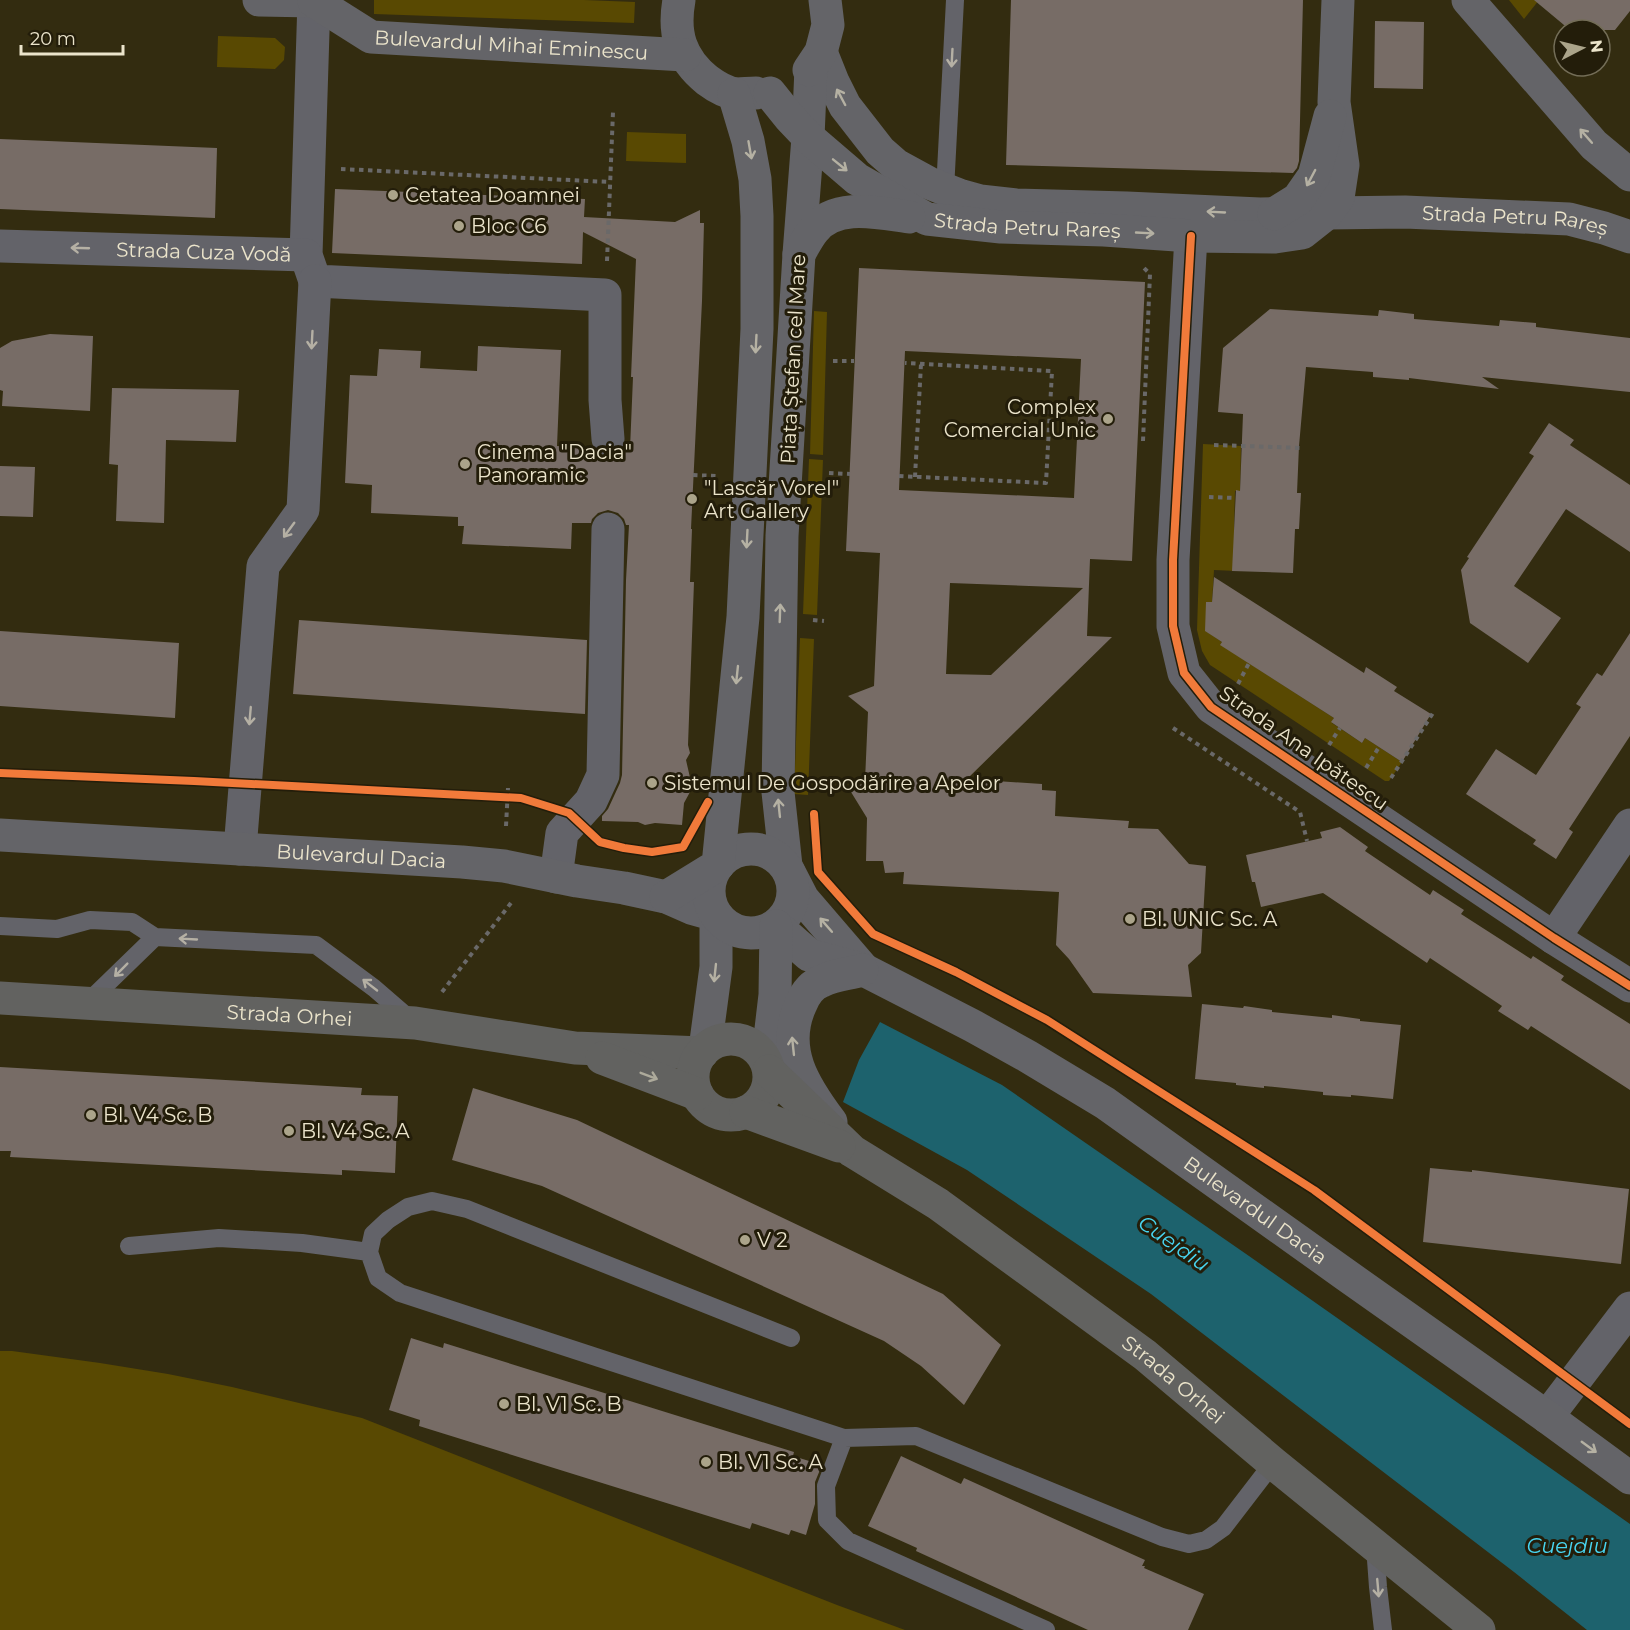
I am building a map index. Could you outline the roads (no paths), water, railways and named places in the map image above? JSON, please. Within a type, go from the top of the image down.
[{"type":"main road","points":[[259,0],[315,0]]},
{"type":"main road","name":"Bulevardul Mihai Eminescu","points":[[315,0],[371,37],[685,56]]},
{"type":"main road","points":[[679,0],[676,16],[678,36],[685,56],[698,72],[715,86],[734,94],[770,93],[786,88],[799,79],[816,60]]},
{"type":"main road","name":"Piața Ștefan cel Mare","points":[[786,866],[778,792],[782,536],[798,254],[816,60],[828,25],[825,0]]},
{"type":"main road","points":[[1326,214],[1338,198],[1343,165],[1334,102],[1338,0]]},
{"type":"main road","points":[[1467,0],[1594,145],[1630,175]]},
{"type":"main road","name":"Strada Petru Rareș","points":[[816,60],[832,81],[845,106],[880,151],[896,165],[929,183],[980,201],[1001,204],[1274,214],[1405,212],[1569,219],[1630,237]]},
{"type":"main road","name":"Strada Petru Rareș","points":[[770,93],[808,137],[857,179],[927,219],[1001,227],[1104,230],[1191,236],[1275,237],[1302,233],[1326,214]]},
{"type":"main road","name":"Piața Ștefan cel Mare","points":[[718,865],[743,617],[756,329],[755,179],[748,141],[734,94]]},
{"type":"main road","points":[[1274,214],[1298,199],[1314,176],[1334,102]]},
{"type":"main road","points":[[1343,165],[1363,187],[1384,202],[1405,212]]},
{"type":"main road","points":[[798,254],[815,228],[827,219],[844,213],[867,211],[927,219]]},
{"type":"main road","name":"Bulevardul Dacia","points":[[0,835],[504,866],[666,897],[691,908],[716,915]]},
{"type":"main road","points":[[739,850],[765,851],[786,866],[792,878],[794,892],[792,905],[776,926],[763,932],[750,934],[737,932],[725,925],[716,915],[710,903],[711,876],[727,856],[739,850]]},
{"type":"main road","points":[[666,897],[718,865]]},
{"type":"main road","name":"Bulevardul Dacia","points":[[786,866],[803,898],[864,970]]},
{"type":"main road","points":[[716,915],[716,967],[703,1051],[695,1066],[693,1080],[697,1094],[704,1103],[723,1114],[735,1115],[756,1106],[764,1096],[769,1084],[768,1067],[775,995],[776,926]]},
{"type":"main road","name":"Bulevardul Dacia","points":[[776,926],[809,955],[864,970],[991,1036],[1105,1103],[1630,1478]]},
{"type":"main road","points":[[852,1151],[810,1094],[794,1055],[792,1030],[806,992],[822,981],[864,970]]},
{"type":"main road","name":"Strada Orhei","points":[[0,998],[415,1023],[575,1048],[703,1051]]},
{"type":"main road","points":[[703,1051],[715,1043],[728,1039],[740,1040],[751,1044],[761,1053],[768,1067]]},
{"type":"main road","name":"Strada Orhei","points":[[575,1048],[697,1094]]},
{"type":"main road","name":"Strada Orhei","points":[[768,1067],[852,1151]]},
{"type":"main road","name":"Strada Orhei","points":[[746,1112],[852,1151],[938,1204],[1136,1348],[1273,1463],[1479,1630]]},
{"type":"street","points":[[240,849],[262,566],[303,510],[311,268],[309,167],[315,0]]},
{"type":"street","name":"Strada Ana Ipătescu","points":[[1191,236],[1173,560],[1173,626],[1184,673],[1211,707],[1554,938],[1630,986]]},
{"type":"street","name":"Strada Cuza Vodă","points":[[0,246],[311,268],[605,295],[605,400],[608,439]]},
{"type":"street","points":[[556,877],[562,833],[591,801],[603,775],[608,529]]},
{"type":"street","points":[[1554,938],[1630,825]]},
{"type":"street","points":[[1547,1417],[1630,1308]]},
{"type":"lane","points":[[945,189],[954,0]]},
{"type":"lane","points":[[0,926],[57,929],[90,920],[132,922],[154,937],[316,945],[374,988],[415,1023]]},
{"type":"lane","points":[[87,1003],[154,937]]},
{"type":"lane","points":[[791,1338],[468,1209],[432,1201],[408,1207],[388,1220],[373,1234],[369,1252],[378,1278],[400,1293],[844,1438],[916,1436],[1162,1537],[1189,1544],[1206,1540],[1223,1528],[1273,1463]]},
{"type":"lane","points":[[129,1246],[219,1238],[302,1243],[369,1252]]},
{"type":"lane","points":[[844,1438],[826,1486],[827,1520],[848,1541],[1046,1630]]},
{"type":"lane","points":[[1376,1546],[1383,1630]]},
{"type":"water","name":"Cuejdiu","points":[[880,1022],[1002,1085],[1630,1524],[1630,1630],[1587,1630],[1151,1294],[967,1170],[843,1102],[859,1060]]},
{"type":"place","name":"Cetatea Doamnei","points":[[393,195]]},
{"type":"place","name":"Bloc C6","points":[[459,226]]},
{"type":"place","name":"Complex Comercial Unic","points":[[1108,419]]},
{"type":"place","name":"Cinema \"Dacia\" Panoramic","points":[[465,464]]},
{"type":"place","name":"\"Lascăr Vorel\" Art Gallery","points":[[692,499]]},
{"type":"place","name":"Sistemul De Gospodărire a Apelor","points":[[652,783]]},
{"type":"place","name":"Bl. UNIC Sc. A","points":[[1130,919]]},
{"type":"place","name":"Bl. V4 Sc. B","points":[[91,1115]]},
{"type":"place","name":"Bl. V4 Sc. A","points":[[289,1131]]},
{"type":"place","name":"V 2","points":[[745,1240]]},
{"type":"place","name":"Bl. V1 Sc. B","points":[[504,1404]]},
{"type":"place","name":"Bl. V1 Sc. A","points":[[706,1462]]}]
